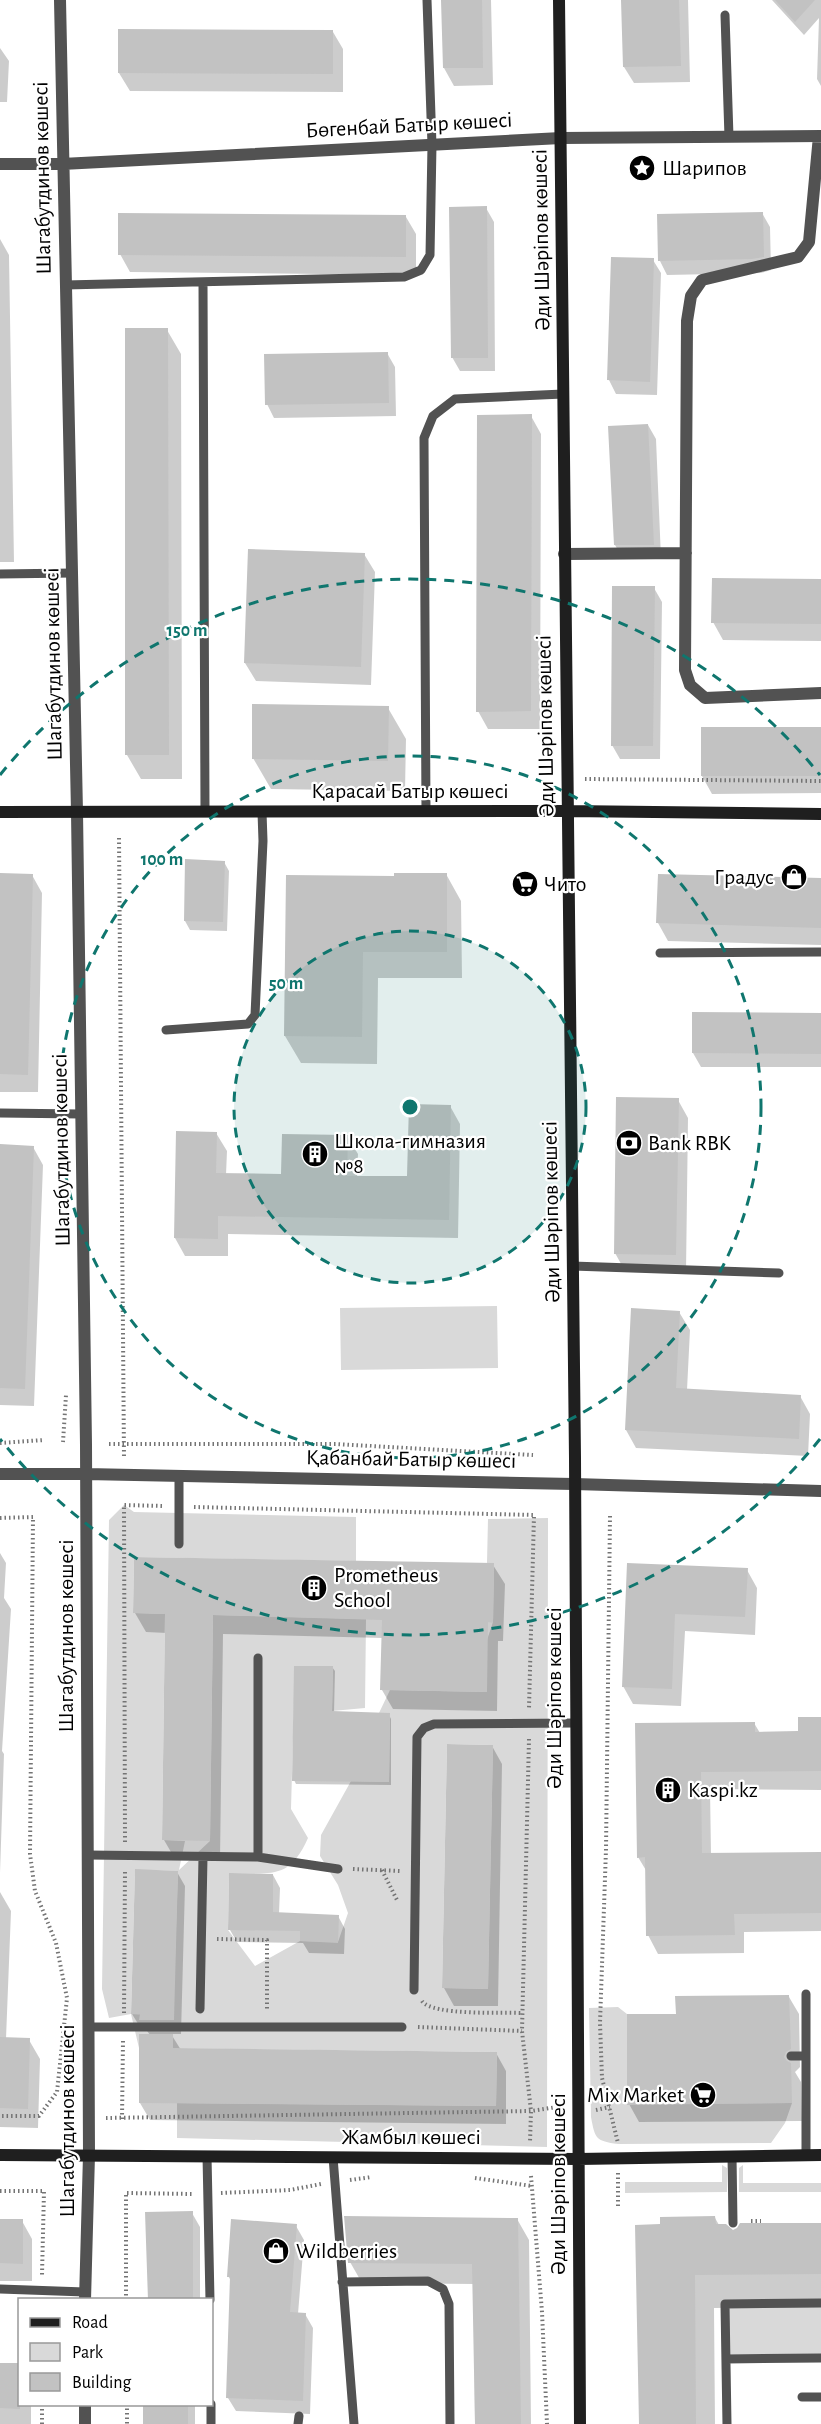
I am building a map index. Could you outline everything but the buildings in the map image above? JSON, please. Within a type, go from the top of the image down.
[{"type":"street","name":"Шагабутдинов көшесі","points":[[60,0],[77,812],[86,1474],[89,2155],[85,2296]]},
{"type":"street","name":"Әди Шәріпов көшесі","points":[[559,0],[574,1484],[580,2424]]},
{"type":"street","name":"Бөгенбай Батыр көшесі","points":[[0,164],[62,164],[561,138],[820,136]]},
{"type":"street","points":[[820,136],[809,242],[804,250],[798,257],[789,260],[702,280],[691,296],[687,321],[685,670],[690,685],[705,698],[821,693]]},
{"type":"street","points":[[564,554],[686,553]]},
{"type":"street","name":"Қарасай Батыр көшесі","points":[[0,812],[567,811],[821,814]]},
{"type":"street","name":"Қабанбай Батыр көшесі","points":[[0,1474],[574,1484],[821,1491]]},
{"type":"street","name":"Жамбыл көшесі","points":[[0,2155],[579,2159],[821,2155]]},
{"type":"street","points":[[85,2406],[85,2424]]},
{"type":"lane","points":[[65,285],[404,278],[421,270],[430,255],[432,145],[427,0]]},
{"type":"lane","points":[[725,15],[729,137]]},
{"type":"lane","points":[[203,282],[205,812]]},
{"type":"lane","points":[[426,812],[424,438],[433,416],[455,399],[563,394]]},
{"type":"lane","points":[[0,574],[72,573]]},
{"type":"lane","points":[[166,1030],[248,1024],[255,1016],[263,841],[262,812]]},
{"type":"lane","points":[[660,953],[821,952]]},
{"type":"lane","points":[[0,1113],[81,1114]]},
{"type":"lane","points":[[572,1266],[778,1273]]},
{"type":"lane","points":[[179,1476],[179,1544]]},
{"type":"lane","points":[[258,1658],[258,1857]]},
{"type":"lane","points":[[414,1990],[417,1737],[424,1728],[434,1724],[576,1723]]},
{"type":"lane","points":[[88,1855],[258,1857],[338,1869]]},
{"type":"lane","points":[[200,2009],[203,1857]]},
{"type":"lane","points":[[806,1994],[806,2155]]},
{"type":"lane","points":[[89,2026],[402,2027]]},
{"type":"lane","points":[[791,2056],[806,2056]]},
{"type":"lane","points":[[207,2156],[210,2298]]},
{"type":"lane","points":[[732,2156],[733,2223]]},
{"type":"lane","points":[[333,2157],[354,2424]]},
{"type":"lane","points":[[342,2282],[428,2281],[442,2289],[449,2304],[450,2424]]},
{"type":"lane","points":[[0,2289],[85,2296]]},
{"type":"lane","points":[[727,2424],[725,2304],[821,2303]]},
{"type":"lane","points":[[726,2359],[821,2358]]},
{"type":"lane","points":[[801,2397],[821,2397]]},
{"type":"lane","points":[[211,2406],[211,2424]]},
{"type":"path","points":[[566,779],[821,781]]},
{"type":"path","points":[[119,838],[125,1445]]},
{"type":"path","points":[[0,1443],[44,1440]]},
{"type":"path","points":[[109,1444],[336,1443],[533,1455]]},
{"type":"path","points":[[122,2119],[125,1856],[124,1505],[534,1515],[522,2013],[531,2111],[530,2146]]},
{"type":"path","points":[[0,1518],[33,1516],[30,1854],[35,1891],[56,1943],[67,1998],[57,2092],[39,2116],[0,2116]]},
{"type":"path","points":[[610,1516],[606,1849],[600,2023],[602,2078],[618,2144]]},
{"type":"path","points":[[338,1869],[382,1870]]},
{"type":"path","points":[[201,1939],[267,1940],[267,2026]]},
{"type":"path","points":[[414,1990],[424,2005],[439,2010],[522,2013]]},
{"type":"path","points":[[402,2027],[522,2031]]},
{"type":"path","points":[[99,2118],[531,2111],[557,2107]]},
{"type":"path","points":[[596,2110],[610,2107]]},
{"type":"path","points":[[618,2171],[618,2206]]},
{"type":"path","points":[[531,2172],[542,2312],[547,2424]]},
{"type":"path","points":[[0,2191],[44,2191],[42,2291]]},
{"type":"path","points":[[126,2193],[126,2298]]},
{"type":"path","points":[[751,2221],[760,2221]]},
{"type":"path","points":[[42,2406],[42,2424]]},
{"type":"path","points":[[127,2406],[127,2424]]},
{"type":"green space","points":[[497,1306],[498,1368],[341,1370],[340,1308]]},
{"type":"green space","points":[[124,1505],[134,1512],[356,1517],[356,1561],[134,1557],[133,1613],[165,1614],[162,1840],[185,1841],[179,1870],[210,1841],[213,1615],[366,1619],[365,1708],[332,1711],[333,1666],[295,1666],[291,1809],[308,1838],[301,1852],[285,1868],[276,1872],[229,1874],[228,1930],[255,1966],[300,1941],[338,1942],[348,1913],[338,1885],[320,1856],[321,1835],[351,1781],[389,1782],[390,1713],[379,1713],[390,1690],[486,1692],[487,1640],[493,1622],[494,1564],[487,1563],[488,1519],[548,1518],[547,2147],[177,2138],[177,2103],[496,2106],[497,2052],[139,2048],[131,2014],[109,2018],[102,1989],[109,1520]],"holes":[[[447,1744],[493,1745],[488,1989],[442,1988]],[[135,1870],[178,1871],[173,2016],[131,2014]]]},
{"type":"green space","points":[[618,2007],[627,2014],[627,2104],[792,2103],[785,2123],[771,2143],[618,2144],[605,2142],[598,2138],[591,2117],[589,2008]]},
{"type":"green space","points":[[722,2165],[727,2168],[727,2192],[625,2193],[625,2182],[722,2182]]},
{"type":"green space","points":[[743,2165],[743,2183],[821,2183],[821,2192],[739,2192],[739,2168]]},
{"type":"green space","points":[[821,2303],[821,2358],[726,2359],[725,2304]]},
{"type":"place","name":"Шарипов","points":[[642,168]]},
{"type":"place","name":"Градус","points":[[794,877]]},
{"type":"place","name":"Чито","points":[[525,884]]},
{"type":"place","name":"Bank RBK","points":[[629,1143]]},
{"type":"place","name":"Школа-гимназия №8","points":[[315,1154]]},
{"type":"place","name":"Prometheus School","points":[[314,1588]]},
{"type":"place","name":"Kaspi.kz","points":[[668,1790]]},
{"type":"place","name":"Mix Market","points":[[703,2095]]},
{"type":"place","name":"Wildberries","points":[[276,2251]]}]
